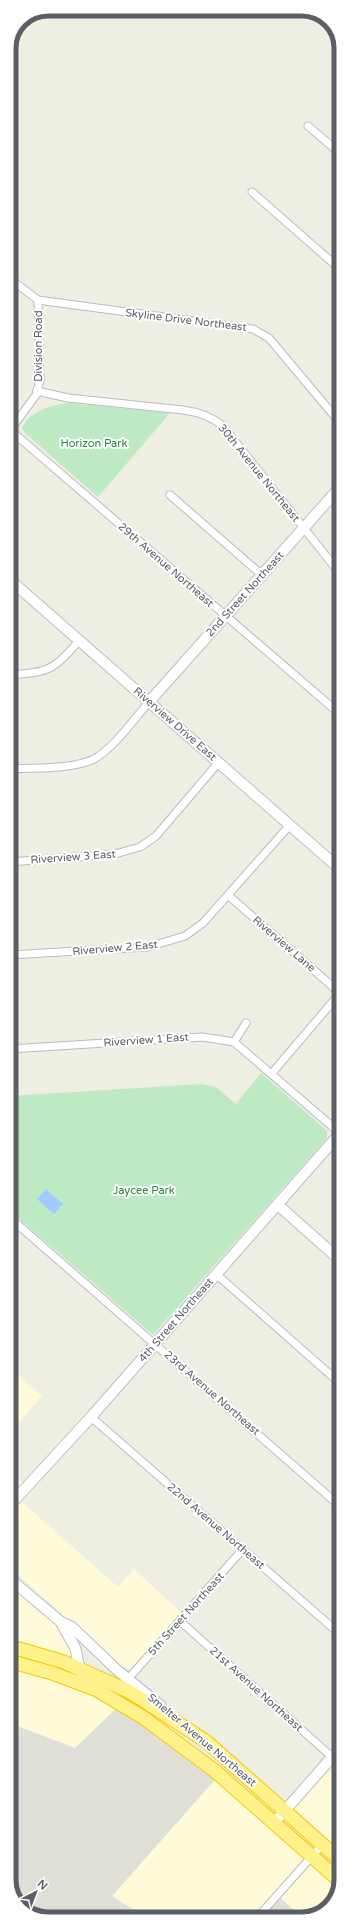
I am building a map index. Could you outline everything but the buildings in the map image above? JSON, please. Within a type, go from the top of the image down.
[{"type":"highway","points":[[16,1648],[64,1662],[132,1693],[207,1742]]},
{"type":"highway","name":"Smelter Avenue Northeast","points":[[16,1663],[52,1673],[96,1690],[144,1718],[187,1749],[334,1877]]},
{"type":"highway","name":"Smelter Avenue Northeast","points":[[207,1742],[334,1855]]},
{"type":"street","points":[[308,126],[334,148]]},
{"type":"street","points":[[252,192],[334,261]]},
{"type":"street","points":[[16,283],[38,300]]},
{"type":"street","name":"Division Road","points":[[16,423],[27,409],[37,391],[40,380],[38,300]]},
{"type":"street","name":"Skyline Drive Northeast","points":[[38,300],[253,329],[269,338],[334,416]]},
{"type":"street","name":"30th Avenue Northeast","points":[[37,391],[68,398],[198,412],[212,418],[223,426],[334,566]]},
{"type":"street","name":"29th Avenue Northeast","points":[[16,435],[334,709]]},
{"type":"street","name":"2nd Street Northeast","points":[[149,702],[334,494]]},
{"type":"street","points":[[170,495],[262,575]]},
{"type":"street","name":"Riverview Drive East","points":[[16,585],[334,864]]},
{"type":"street","points":[[16,674],[36,673],[49,669],[59,663],[79,641]]},
{"type":"street","points":[[16,769],[73,765],[94,759],[109,747],[149,702]]},
{"type":"street","name":"Riverview 3 East","points":[[16,861],[114,854],[140,847],[156,836],[218,762]]},
{"type":"street","name":"Riverview 2 East","points":[[16,955],[148,947],[171,942],[185,936],[204,923],[290,825]]},
{"type":"street","name":"Riverview Lane","points":[[229,896],[334,987]]},
{"type":"street","points":[[272,1073],[334,999]]},
{"type":"street","points":[[246,1023],[234,1042],[334,1128]]},
{"type":"street","name":"Riverview 1 East","points":[[16,1049],[203,1037],[234,1042]]},
{"type":"street","name":"4th Street Northeast","points":[[16,1498],[91,1417],[334,1140]]},
{"type":"street","points":[[278,1205],[334,1255]]},
{"type":"street","name":"23rd Avenue Northeast","points":[[16,1223],[334,1501]]},
{"type":"street","points":[[216,1274],[334,1378]]},
{"type":"street","name":"22nd Avenue Northeast","points":[[91,1417],[334,1629]]},
{"type":"street","name":"5th Street Northeast","points":[[128,1679],[243,1549]]},
{"type":"street","name":"Smelter Avenue Northeast","points":[[16,1584],[60,1622],[72,1627],[128,1679],[207,1742]]},
{"type":"street","name":"21st Avenue Northeast","points":[[180,1621],[332,1757]]},
{"type":"street","name":"Smelter Avenue Northeast","points":[[60,1622],[75,1649],[79,1661],[79,1669],[96,1690]]},
{"type":"street","points":[[274,1823],[332,1757]]},
{"type":"street","points":[[262,1912],[322,1845]]},
{"type":"shaded area","points":[[16,1372],[42,1396],[16,1426]]},
{"type":"shaded area","points":[[16,1477],[27,1487],[16,1499]]},
{"type":"shaded area","points":[[22,1502],[118,1587],[134,1569],[185,1616],[136,1670],[120,1666],[16,1573],[16,1508]]},
{"type":"shaded area","points":[[16,1584],[61,1622],[79,1669],[16,1648]]},
{"type":"shaded area","points":[[16,1665],[121,1704],[75,1748],[16,1726]]},
{"type":"shaded area","points":[[121,1704],[219,1775],[112,1896],[137,1912],[46,1912],[30,1907],[25,1903],[19,1894],[16,1884],[16,1726],[75,1748]]},
{"type":"shaded area","points":[[334,1755],[334,1844],[290,1805]]},
{"type":"shaded area","points":[[219,1775],[334,1876],[334,1884],[330,1896],[316,1909],[306,1912],[296,1912],[277,1895],[262,1912],[138,1912],[112,1896]]},
{"type":"shaded area","points":[[277,1895],[296,1912],[262,1912]]},
{"type":"green space","name":"Horizon Park","points":[[68,403],[170,413],[98,497],[25,433],[22,428],[25,422],[35,413],[48,407]]},
{"type":"green space","name":"Jaycee Park","points":[[261,1073],[327,1131],[327,1138],[153,1335],[16,1216],[16,1096],[202,1084],[216,1087],[236,1104]]},
{"type":"water","points":[[46,1189],[63,1204],[54,1214],[37,1199]]}]
